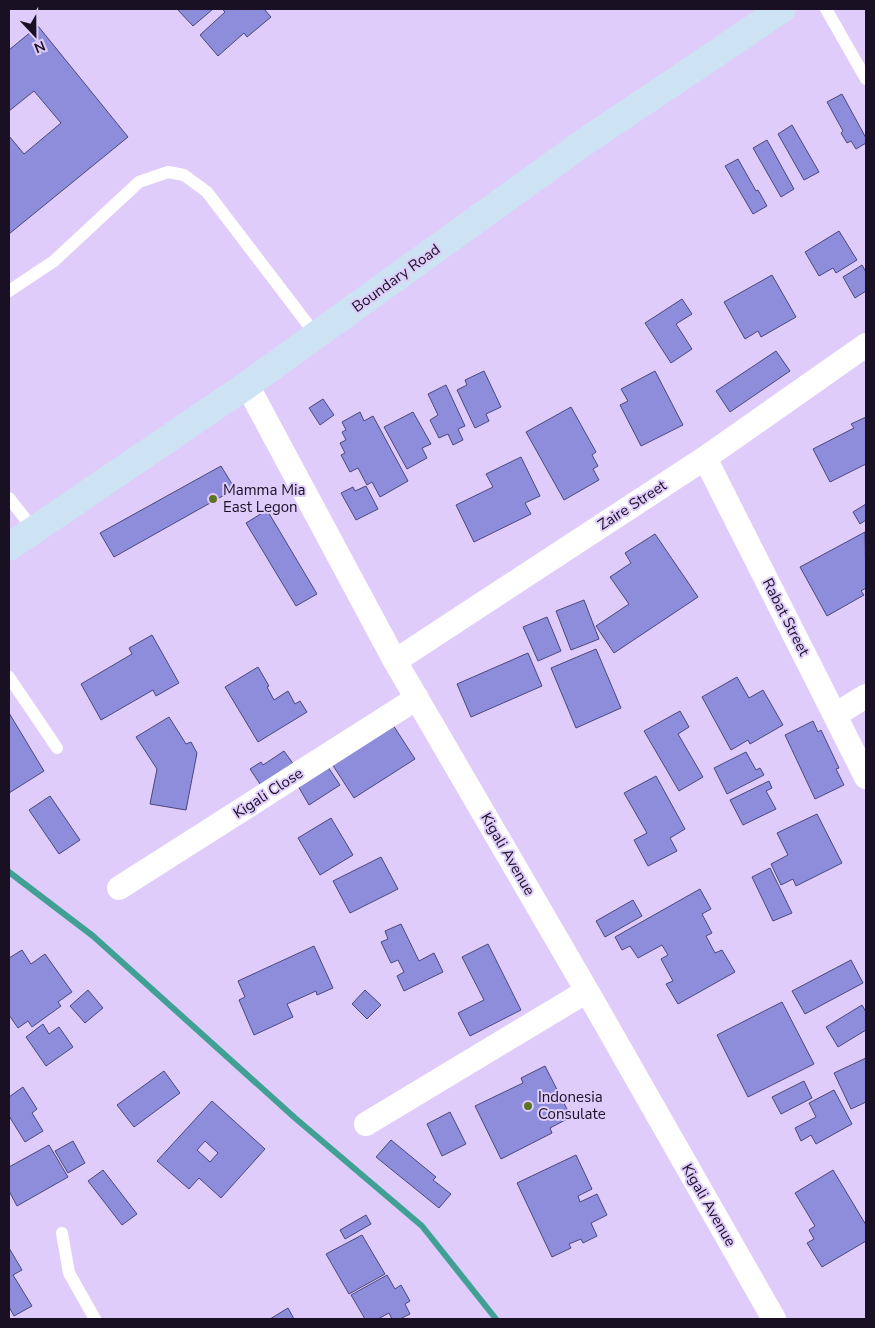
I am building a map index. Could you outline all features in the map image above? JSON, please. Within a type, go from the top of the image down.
[{"type":"main road","name":"Boundary Road","points":[[9,547],[247,385],[580,145],[782,9]]},
{"type":"street","name":"Zaire Street","points":[[395,660],[705,458],[866,345]]},
{"type":"street","name":"Kigali Avenue","points":[[247,385],[395,660],[774,1319]]},
{"type":"street","name":"Rabat Street","points":[[705,458],[866,776]]},
{"type":"street","points":[[835,715],[866,696]]},
{"type":"street","name":"Kigali Close","points":[[119,888],[417,698]]},
{"type":"street","points":[[366,1124],[587,991]]},
{"type":"lane","points":[[826,9],[866,79]]},
{"type":"lane","points":[[9,291],[54,261],[139,182],[168,172],[184,175],[207,192],[316,335]]},
{"type":"lane","points":[[9,498],[34,530]]},
{"type":"lane","points":[[9,677],[57,748]]},
{"type":"lane","points":[[62,1232],[69,1273],[95,1319]]},
{"type":"building","points":[[177,9],[213,9],[193,26]]},
{"type":"building","points":[[222,9],[264,9],[271,17],[247,37],[244,33],[218,56],[200,35],[225,12]]},
{"type":"building","points":[[38,26],[128,137],[9,234],[9,136],[24,154],[61,123],[34,91],[9,111],[9,50]]},
{"type":"building","points":[[842,94],[866,138],[866,143],[856,149],[851,141],[847,143],[841,133],[843,131],[827,102]]},
{"type":"building","points":[[792,125],[819,172],[804,180],[778,134]]},
{"type":"building","points":[[767,140],[794,189],[781,197],[753,148]]},
{"type":"building","points":[[738,159],[767,206],[753,214],[725,166]]},
{"type":"building","points":[[839,231],[857,260],[836,273],[833,268],[819,276],[805,252]]},
{"type":"building","points":[[862,265],[866,272],[866,291],[855,298],[843,277]]},
{"type":"building","points":[[772,275],[796,317],[761,337],[758,331],[745,339],[724,302]]},
{"type":"building","points":[[682,299],[692,314],[676,324],[692,349],[671,363],[645,323]]},
{"type":"building","points":[[776,351],[790,371],[730,412],[716,391]]},
{"type":"building","points":[[484,371],[501,407],[486,414],[489,421],[475,428],[457,390],[467,385],[465,380]]},
{"type":"building","points":[[655,371],[683,425],[641,446],[620,405],[628,401],[621,389]]},
{"type":"building","points":[[446,385],[465,426],[458,429],[463,440],[453,445],[448,434],[439,438],[430,420],[438,415],[428,394]]},
{"type":"building","points":[[323,399],[334,415],[320,425],[309,408]]},
{"type":"building","points":[[571,407],[596,452],[592,455],[598,466],[593,469],[599,480],[564,500],[526,432]]},
{"type":"building","points":[[360,412],[364,421],[373,416],[408,481],[380,497],[372,482],[367,485],[358,468],[350,472],[341,455],[345,453],[340,443],[346,440],[342,432],[346,430],[342,422]]},
{"type":"building","points":[[413,412],[431,444],[422,448],[427,458],[407,469],[384,427]]},
{"type":"building","points":[[866,417],[866,464],[830,482],[813,449],[854,428],[851,424]]},
{"type":"building","points":[[521,457],[540,496],[525,503],[531,514],[474,542],[456,505],[493,487],[486,474]]},
{"type":"building","points":[[221,466],[235,489],[114,557],[100,533]]},
{"type":"building","points":[[366,486],[378,509],[356,520],[341,493],[353,487],[355,491]]},
{"type":"building","points":[[866,504],[866,520],[860,524],[853,512]]},
{"type":"building","points":[[267,510],[317,594],[296,606],[246,523]]},
{"type":"building","points":[[865,532],[866,588],[861,591],[864,595],[827,616],[800,567]]},
{"type":"building","points":[[655,534],[698,597],[614,653],[596,626],[629,604],[610,577],[631,563],[625,553]]},
{"type":"building","points":[[584,600],[599,639],[571,650],[556,611]]},
{"type":"building","points":[[547,617],[561,651],[538,661],[523,627]]},
{"type":"building","points":[[152,635],[179,683],[156,696],[153,690],[101,720],[81,684],[132,654],[129,648]]},
{"type":"building","points":[[596,649],[621,708],[576,728],[551,668]]},
{"type":"building","points":[[528,653],[542,686],[471,717],[457,684]]},
{"type":"building","points":[[258,667],[269,686],[267,687],[274,700],[288,691],[295,704],[300,701],[307,712],[258,742],[225,687]]},
{"type":"building","points":[[737,677],[749,698],[763,690],[783,725],[750,744],[748,740],[731,750],[702,697]]},
{"type":"building","points":[[680,711],[689,727],[678,734],[703,777],[679,791],[644,731]]},
{"type":"building","points":[[9,713],[44,771],[9,793]]},
{"type":"building","points":[[169,717],[186,744],[191,742],[197,753],[186,810],[150,804],[157,769],[136,737]]},
{"type":"building","points":[[813,721],[818,732],[821,730],[839,768],[836,769],[844,785],[815,799],[785,735]]},
{"type":"building","points":[[393,725],[415,759],[354,798],[332,764]]},
{"type":"building","points":[[284,751],[294,765],[262,787],[250,769],[261,762],[263,765]]},
{"type":"building","points":[[746,752],[756,770],[760,768],[764,775],[727,794],[714,768]]},
{"type":"building","points":[[328,767],[340,785],[309,805],[298,786]]},
{"type":"building","points":[[656,776],[685,829],[670,838],[677,851],[648,866],[634,840],[647,833],[624,793]]},
{"type":"building","points":[[769,781],[772,788],[766,791],[776,809],[743,825],[730,800]]},
{"type":"building","points":[[50,796],[80,840],[59,854],[29,810]]},
{"type":"building","points":[[817,814],[842,863],[796,886],[793,879],[781,885],[771,864],[788,855],[777,833]]},
{"type":"building","points":[[331,818],[353,855],[320,875],[298,838]]},
{"type":"building","points":[[381,857],[398,889],[350,913],[333,881]]},
{"type":"building","points":[[770,868],[792,913],[773,921],[752,877]]},
{"type":"building","points":[[700,889],[711,909],[702,914],[712,933],[706,936],[715,953],[722,950],[735,972],[678,1004],[666,984],[673,981],[661,959],[668,955],[662,945],[638,958],[630,946],[622,950],[615,937]]},
{"type":"building","points":[[633,900],[642,916],[605,937],[596,921]]},
{"type":"building","points":[[401,924],[419,961],[434,953],[443,972],[404,991],[397,976],[404,972],[398,960],[391,963],[381,942],[388,939],[385,931]]},
{"type":"building","points":[[488,944],[521,1010],[470,1036],[458,1013],[484,1000],[462,957]]},
{"type":"building","points":[[314,946],[333,988],[317,995],[316,991],[287,1004],[293,1017],[254,1035],[239,1000],[245,997],[238,981]]},
{"type":"building","points":[[22,950],[31,964],[45,954],[72,992],[58,1002],[61,1006],[32,1027],[28,1021],[18,1028],[9,1015],[9,958]]},
{"type":"building","points":[[851,960],[863,983],[805,1014],[792,991]]},
{"type":"building","points":[[88,990],[103,1008],[85,1023],[70,1006]]},
{"type":"building","points":[[365,990],[381,1005],[367,1019],[352,1004]]},
{"type":"building","points":[[782,1002],[814,1064],[748,1097],[717,1035]]},
{"type":"building","points":[[862,1005],[866,1012],[866,1030],[838,1047],[826,1027]]},
{"type":"building","points":[[43,1024],[49,1034],[59,1027],[73,1047],[46,1066],[26,1037]]},
{"type":"building","points":[[866,1058],[866,1102],[851,1109],[834,1073]]},
{"type":"building","points":[[545,1066],[571,1117],[550,1128],[552,1133],[501,1159],[475,1106],[523,1083],[521,1078]]},
{"type":"building","points":[[164,1071],[180,1093],[134,1127],[117,1105]]},
{"type":"building","points":[[804,1081],[812,1098],[781,1114],[772,1097]]},
{"type":"building","points":[[23,1087],[37,1109],[32,1113],[43,1131],[25,1142],[9,1116],[9,1097]]},
{"type":"building","points":[[834,1090],[852,1124],[816,1144],[811,1135],[801,1141],[795,1128],[816,1117],[809,1103]]},
{"type":"building","points":[[212,1101],[265,1149],[221,1198],[199,1178],[189,1189],[157,1161]],"holes":[[[205,1141],[218,1153],[210,1162],[197,1150]]]},
{"type":"building","points":[[450,1112],[466,1144],[442,1156],[427,1124]]},
{"type":"building","points":[[391,1140],[436,1177],[433,1180],[451,1194],[439,1208],[376,1157]]},
{"type":"building","points":[[73,1141],[85,1163],[68,1173],[55,1151]]},
{"type":"building","points":[[49,1145],[68,1177],[17,1206],[9,1191],[9,1167]]},
{"type":"building","points":[[576,1155],[592,1189],[578,1196],[580,1202],[597,1194],[607,1215],[591,1223],[597,1236],[583,1243],[581,1239],[569,1244],[571,1248],[552,1257],[517,1183]]},
{"type":"building","points":[[103,1170],[137,1214],[122,1225],[88,1181]]},
{"type":"building","points":[[833,1170],[866,1225],[866,1241],[822,1267],[807,1243],[814,1239],[809,1230],[815,1226],[795,1193]]},
{"type":"building","points":[[366,1215],[371,1224],[345,1239],[340,1230]]},
{"type":"building","points":[[362,1235],[385,1274],[349,1294],[326,1254]]},
{"type":"building","points":[[9,1248],[22,1270],[13,1275],[32,1306],[14,1316],[9,1307]]},
{"type":"building","points":[[387,1275],[395,1289],[401,1285],[410,1301],[405,1304],[410,1314],[400,1319],[392,1319],[389,1313],[378,1319],[365,1319],[351,1295]]},
{"type":"building","points":[[288,1308],[294,1319],[270,1319]]},
{"type":"waterway","points":[[9,872],[93,936],[295,1118],[422,1226],[496,1319]]},
{"type":"place","name":"Mamma Mia East Legon","points":[[213,499]]},
{"type":"place","name":"Indonesia Consulate","points":[[528,1106]]}]
